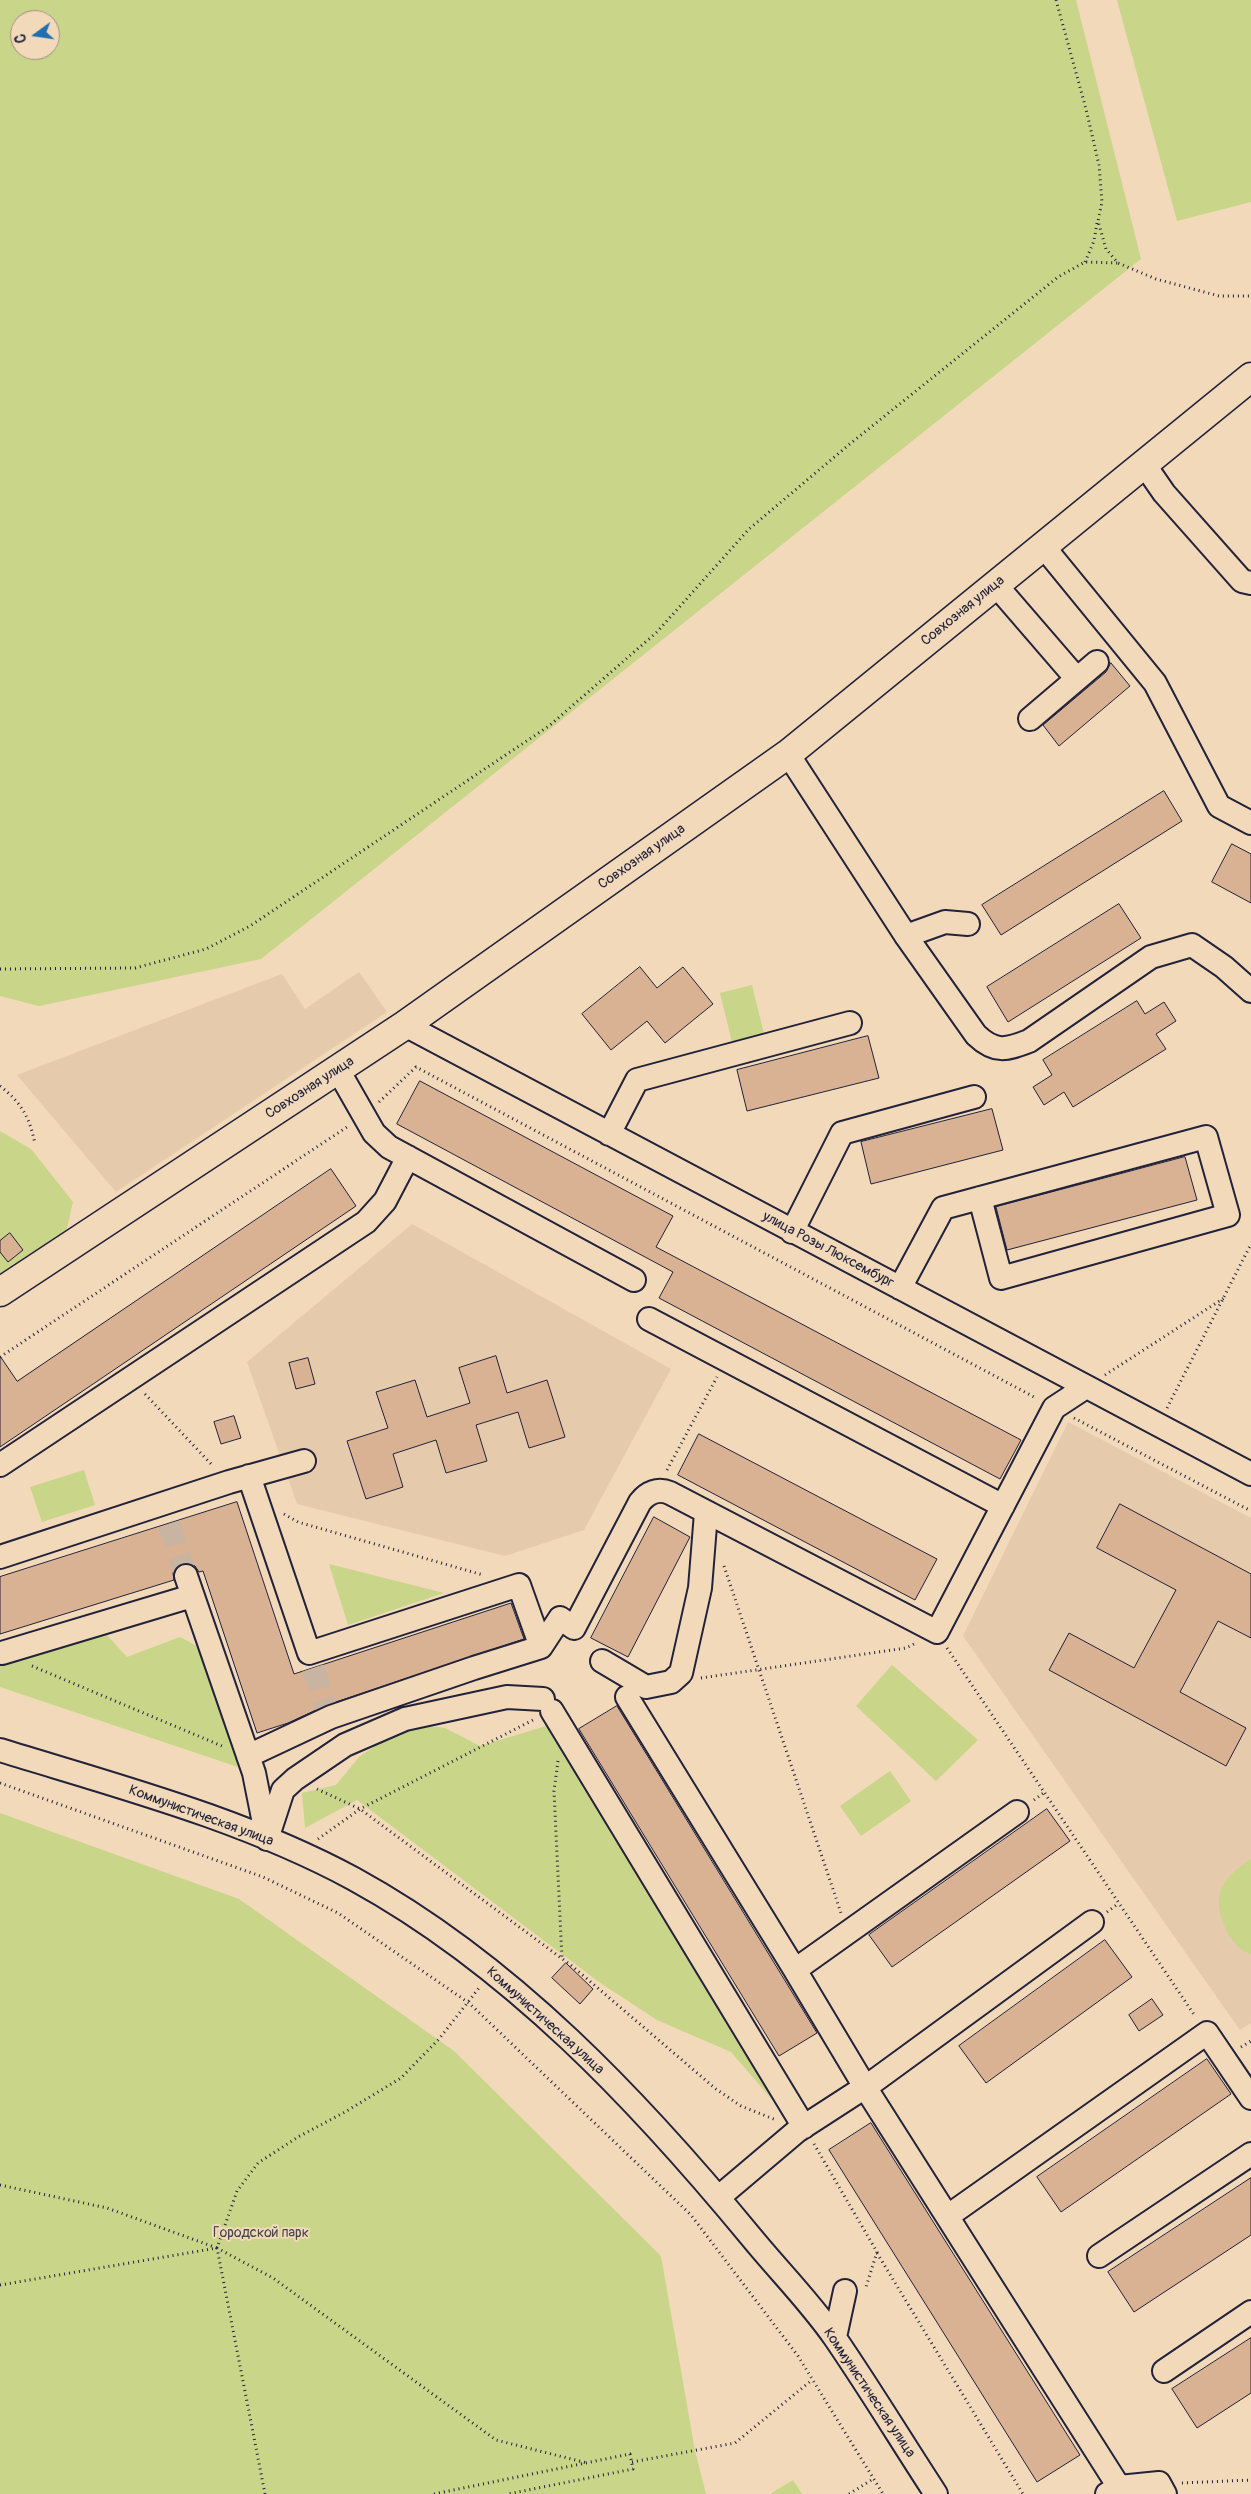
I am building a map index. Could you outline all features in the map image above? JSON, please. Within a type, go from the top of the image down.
[{"type":"main road","name":"Совхозная улица","points":[[0,1292],[405,1025],[788,754],[1251,377]]},
{"type":"street","points":[[1144,464],[1164,493],[1242,581],[1251,584]]},
{"type":"street","points":[[1043,546],[1155,683],[1219,806],[1251,823]]},
{"type":"street","points":[[996,584],[1077,679]]},
{"type":"street","points":[[1030,719],[1097,662]]},
{"type":"street","points":[[788,754],[906,936],[976,1035],[987,1045],[998,1049],[1011,1048],[1029,1041],[1151,957],[1192,945],[1224,967],[1251,991]]},
{"type":"street","points":[[906,936],[945,922],[968,924]]},
{"type":"street","points":[[609,1134],[638,1080],[850,1023]]},
{"type":"street","name":"улица Розы Люксембург","points":[[405,1025],[1251,1474]]},
{"type":"street","points":[[338,1070],[380,1140],[634,1280]]},
{"type":"street","points":[[792,1232],[842,1133],[974,1097]]},
{"type":"street","points":[[900,1288],[943,1208],[980,1198],[1206,1137],[1228,1215],[1001,1278],[980,1198]]},
{"type":"street","points":[[0,1465],[366,1222],[386,1201],[408,1157]]},
{"type":"street","points":[[648,1319],[1003,1506]]},
{"type":"street","points":[[248,1756],[329,1714],[541,1647],[560,1618],[574,1628],[640,1502],[645,1496],[656,1491],[670,1493],[937,1632],[1054,1408],[1086,1387]]},
{"type":"street","points":[[0,1557],[166,1515],[239,1479],[304,1461]]},
{"type":"street","points":[[239,1479],[311,1660],[519,1585],[541,1647]]},
{"type":"street","points":[[602,1661],[646,1687],[671,1682],[681,1673],[694,1623],[700,1588],[706,1513]]},
{"type":"street","points":[[1,1653],[189,1586],[248,1756],[268,1839]]},
{"type":"street","points":[[268,1839],[283,1790],[295,1779],[345,1745],[405,1719],[507,1697],[548,1705],[804,2127]]},
{"type":"street","points":[[627,1697],[865,2087],[948,2216],[1113,2490],[1162,2489]]},
{"type":"street","points":[[329,1714],[331,1755]]},
{"type":"street","name":"Коммунистическая улица","points":[[0,1750],[166,1800],[298,1852],[352,1878],[421,1918],[490,1970],[618,2087],[718,2197],[835,2338],[936,2494]]},
{"type":"street","points":[[795,1970],[1017,1812]]},
{"type":"street","points":[[718,2197],[804,2127],[865,2087],[1092,1922]]},
{"type":"street","points":[[948,2216],[1207,2034],[1251,2098]]},
{"type":"street","points":[[1099,2256],[1251,2154]]},
{"type":"street","points":[[835,2338],[855,2290]]},
{"type":"street","points":[[1164,2371],[1251,2312]]},
{"type":"path","points":[[1056,0],[1086,109],[1099,165],[1102,202],[1094,241],[1085,262]]},
{"type":"path","points":[[1098,221],[1106,248],[1118,263]]},
{"type":"path","points":[[0,969],[135,968],[206,949],[250,926],[549,726],[656,632],[749,529],[851,443],[1050,283],[1085,262],[1118,263],[1156,279],[1219,296],[1251,296]]},
{"type":"path","points":[[0,1357],[364,1116],[416,1067],[1054,1408],[1251,1511]]},
{"type":"path","points":[[0,1086],[10,1094],[31,1121],[35,1144]]},
{"type":"path","points":[[1158,1426],[1251,1244]]},
{"type":"path","points":[[1086,1387],[1225,1297]]},
{"type":"path","points":[[656,1491],[726,1360]]},
{"type":"path","points":[[131,1379],[239,1479]]},
{"type":"path","points":[[282,1512],[298,1522],[519,1585]]},
{"type":"path","points":[[722,1560],[848,1932]]},
{"type":"path","points":[[671,1682],[906,1648],[937,1632],[1207,2034]]},
{"type":"path","points":[[1,1653],[248,1756]]},
{"type":"path","points":[[298,1852],[360,1809],[548,1705]]},
{"type":"path","points":[[560,1756],[554,1791],[562,1960]]},
{"type":"path","points":[[295,1779],[360,1809],[562,1960],[716,2089],[741,2106],[763,2117],[804,2127],[1023,2494]]},
{"type":"path","points":[[0,1790],[1,1784],[263,1876],[338,1913],[469,2003],[691,2215],[798,2356],[883,2494]]},
{"type":"path","points":[[265,2494],[217,2248],[236,2191],[258,2163],[298,2136],[345,2112],[401,2078],[439,2039],[469,2003],[490,1970]]},
{"type":"path","points":[[0,2185],[107,2208],[217,2248],[273,2278],[496,2440],[586,2463]]},
{"type":"path","points":[[0,2284],[217,2248]]},
{"type":"path","points":[[855,2290],[877,2252]]},
{"type":"path","points":[[632,2462],[735,2443],[812,2380]]},
{"type":"path","points":[[434,2494],[630,2454],[632,2469],[508,2494]]},
{"type":"path","points":[[849,2494],[873,2479]]},
{"type":"path","points":[[1162,2489],[1251,2480]]},
{"type":"shaded area","points":[[359,972],[387,1012],[116,1192],[17,1075],[282,974],[305,1009]]},
{"type":"shaded area","points":[[412,1224],[671,1369],[584,1530],[505,1556],[297,1504],[247,1362]]},
{"type":"shaded area","points":[[1068,1422],[1251,1518],[1251,2023],[1240,2030],[963,1636]]},
{"type":"green space","points":[[0,0],[1076,0],[1141,259],[261,959],[39,1006],[0,996]]},
{"type":"green space","points":[[1117,0],[1251,0],[1251,202],[1177,221]]},
{"type":"green space","points":[[752,985],[764,1034],[732,1042],[720,993]]},
{"type":"green space","points":[[0,1131],[31,1149],[73,1202],[66,1232],[0,1274]]},
{"type":"green space","points":[[84,1470],[95,1505],[42,1522],[30,1487]]},
{"type":"green space","points":[[329,1564],[444,1593],[348,1625]]},
{"type":"green space","points":[[65,1621],[106,1634],[127,1657],[180,1637],[204,1650],[241,1768],[0,1687],[0,1647],[23,1642],[44,1654]]},
{"type":"green space","points":[[892,1665],[978,1740],[936,1781],[856,1706]]},
{"type":"green space","points":[[559,1722],[782,2111],[731,2052],[657,2020],[599,1982],[357,1800],[305,1828],[302,1793],[336,1785],[359,1757],[409,1723],[445,1728],[480,1746]]},
{"type":"green space","points":[[890,1771],[911,1801],[861,1836],[840,1806]]},
{"type":"green space","name":"Городской парк","points":[[0,1813],[239,1899],[454,2051],[661,2256],[695,2451],[706,2494],[0,2494]]},
{"type":"green space","points":[[1251,1859],[1251,1954],[1244,1951],[1231,1938],[1222,1919],[1219,1901],[1220,1893],[1228,1878]]},
{"type":"green space","points":[[793,2480],[802,2494],[770,2494]]},
{"type":"building","points":[[1111,663],[1130,686],[1059,746],[1043,725],[1106,672]]},
{"type":"building","points":[[1164,791],[1182,821],[1001,935],[982,905]]},
{"type":"building","points":[[1232,844],[1251,854],[1251,903],[1212,882]]},
{"type":"building","points":[[1119,904],[1141,938],[1008,1022],[987,987]]},
{"type":"building","points":[[640,967],[657,988],[683,967],[713,1004],[665,1043],[647,1021],[611,1050],[582,1014]]},
{"type":"building","points":[[1137,1001],[1145,1014],[1164,1002],[1176,1021],[1156,1034],[1166,1049],[1073,1107],[1064,1092],[1044,1105],[1033,1087],[1052,1075],[1043,1060]]},
{"type":"building","points":[[868,1036],[879,1078],[747,1111],[737,1070]]},
{"type":"building","points":[[420,1081],[673,1216],[656,1247],[1021,1440],[1000,1479],[659,1298],[673,1272],[397,1124]]},
{"type":"building","points":[[992,1109],[1003,1150],[871,1184],[861,1142]]},
{"type":"building","points":[[1185,1157],[1197,1200],[1007,1250],[996,1207]]},
{"type":"building","points":[[331,1169],[356,1206],[0,1447],[0,1356],[17,1381]]},
{"type":"building","points":[[10,1233],[23,1250],[8,1262],[0,1252],[0,1241]]},
{"type":"building","points":[[496,1356],[507,1393],[547,1380],[565,1437],[529,1448],[518,1412],[476,1425],[487,1461],[446,1473],[436,1440],[393,1454],[403,1487],[366,1499],[347,1441],[388,1428],[376,1392],[415,1380],[427,1417],[470,1403],[459,1368]]},
{"type":"building","points":[[308,1358],[315,1384],[296,1389],[289,1363]]},
{"type":"building","points":[[234,1416],[241,1438],[221,1444],[214,1422]]},
{"type":"building","points":[[699,1434],[937,1559],[915,1600],[678,1475]]},
{"type":"building","points":[[237,1502],[294,1674],[511,1603],[524,1639],[327,1705],[288,1723],[257,1733],[203,1571],[199,1572],[195,1566],[189,1563],[176,1567],[173,1573],[174,1580],[0,1634],[0,1577]]},
{"type":"building","points":[[1120,1504],[1251,1574],[1251,1638],[1218,1621],[1180,1692],[1246,1728],[1226,1766],[1049,1670],[1069,1633],[1134,1668],[1176,1590],[1097,1548]]},
{"type":"building","points":[[654,1517],[690,1537],[628,1657],[591,1638]]},
{"type":"building","points":[[617,1706],[817,2033],[779,2056],[579,1729]]},
{"type":"building","points":[[1047,1809],[1070,1841],[892,1967],[869,1935]]},
{"type":"building","points":[[1105,1940],[1132,1977],[986,2083],[959,2046]]},
{"type":"building","points":[[566,1963],[593,1989],[580,2004],[552,1978]]},
{"type":"building","points":[[1152,1999],[1163,2015],[1139,2031],[1129,2015]]},
{"type":"building","points":[[1207,2059],[1231,2094],[1061,2212],[1037,2177]]},
{"type":"building","points":[[871,2123],[1080,2455],[1037,2482],[829,2150]]},
{"type":"building","points":[[1251,2178],[1251,2235],[1134,2312],[1108,2272]]},
{"type":"building","points":[[1251,2338],[1251,2393],[1197,2428],[1172,2389]]},
{"type":"tunnel","points":[[169,1524],[186,1576]]},
{"type":"tunnel","points":[[313,1668],[327,1710]]}]
